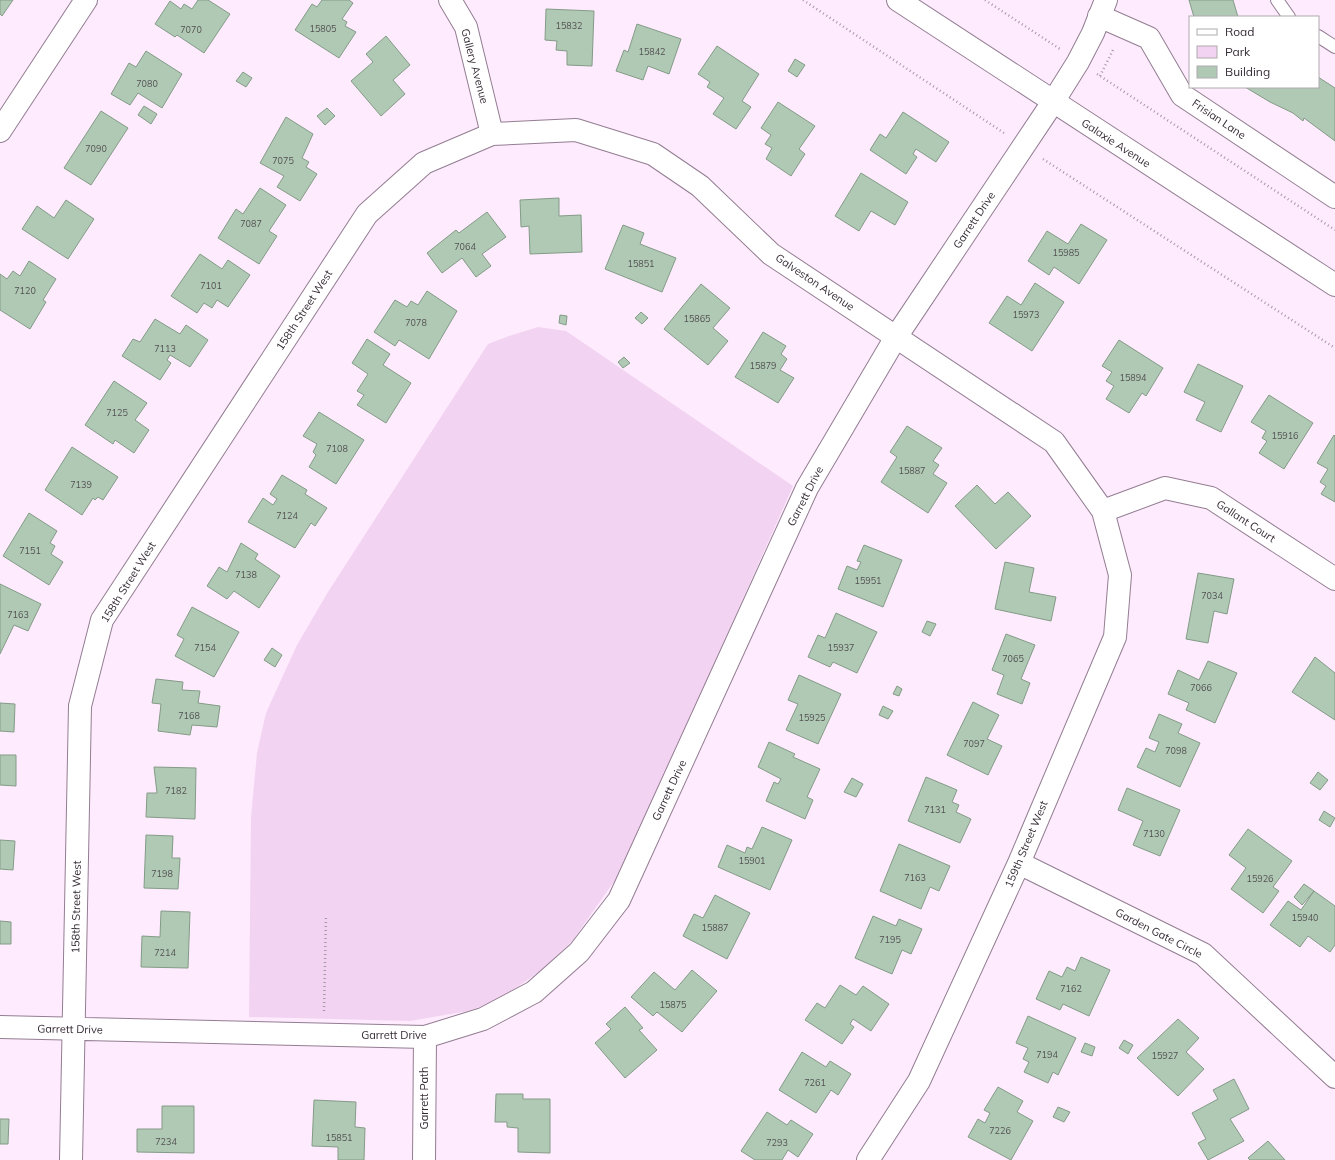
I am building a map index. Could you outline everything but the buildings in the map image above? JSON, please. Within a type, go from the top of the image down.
[{"type":"street","points":[[0,131],[86,0]]},
{"type":"street","name":"Gallery Avenue","points":[[450,0],[466,27],[492,134]]},
{"type":"street","name":"Galaxie Avenue","points":[[898,0],[1335,285]]},
{"type":"street","points":[[1053,102],[1078,62],[1093,32],[1102,8]]},
{"type":"street","name":"Frisian Lane","points":[[1102,8],[1149,38],[1182,95],[1335,197]]},
{"type":"street","name":"Garrett Drive","points":[[0,1028],[425,1037],[483,1019],[534,992],[580,952],[619,900],[807,488],[896,336],[1053,102]]},
{"type":"street","name":"Galveston Avenue","points":[[492,134],[576,130],[653,154],[700,186],[772,254],[1054,442],[1103,511]]},
{"type":"street","name":"158th Street West","points":[[71,1160],[80,706],[102,620],[367,214],[424,163],[492,134]]},
{"type":"street","name":"Gallant Court","points":[[1103,511],[1165,488],[1211,498],[1335,579]]},
{"type":"street","name":"159th Street West","points":[[868,1160],[919,1081],[1019,863],[1115,637],[1120,575],[1103,511]]},
{"type":"street","name":"Garden Gate Circle","points":[[1019,863],[1203,954],[1335,1077]]},
{"type":"street","name":"Garrett Path","points":[[424,1160],[425,1037]]},
{"type":"lane","points":[[1277,0],[1289,16]]},
{"type":"lane","points":[[1319,37],[1335,47]]},
{"type":"path","points":[[803,0],[1023,146],[1335,348]]},
{"type":"path","points":[[985,0],[1335,230]]},
{"type":"path","points":[[324,1034],[326,915]]},
{"type":"green space","points":[[538,327],[566,331],[793,486],[676,749],[615,880],[573,940],[544,968],[516,988],[496,1001],[468,1011],[410,1021],[249,1017],[251,818],[257,753],[266,713],[297,645],[328,592],[488,344]]}]
